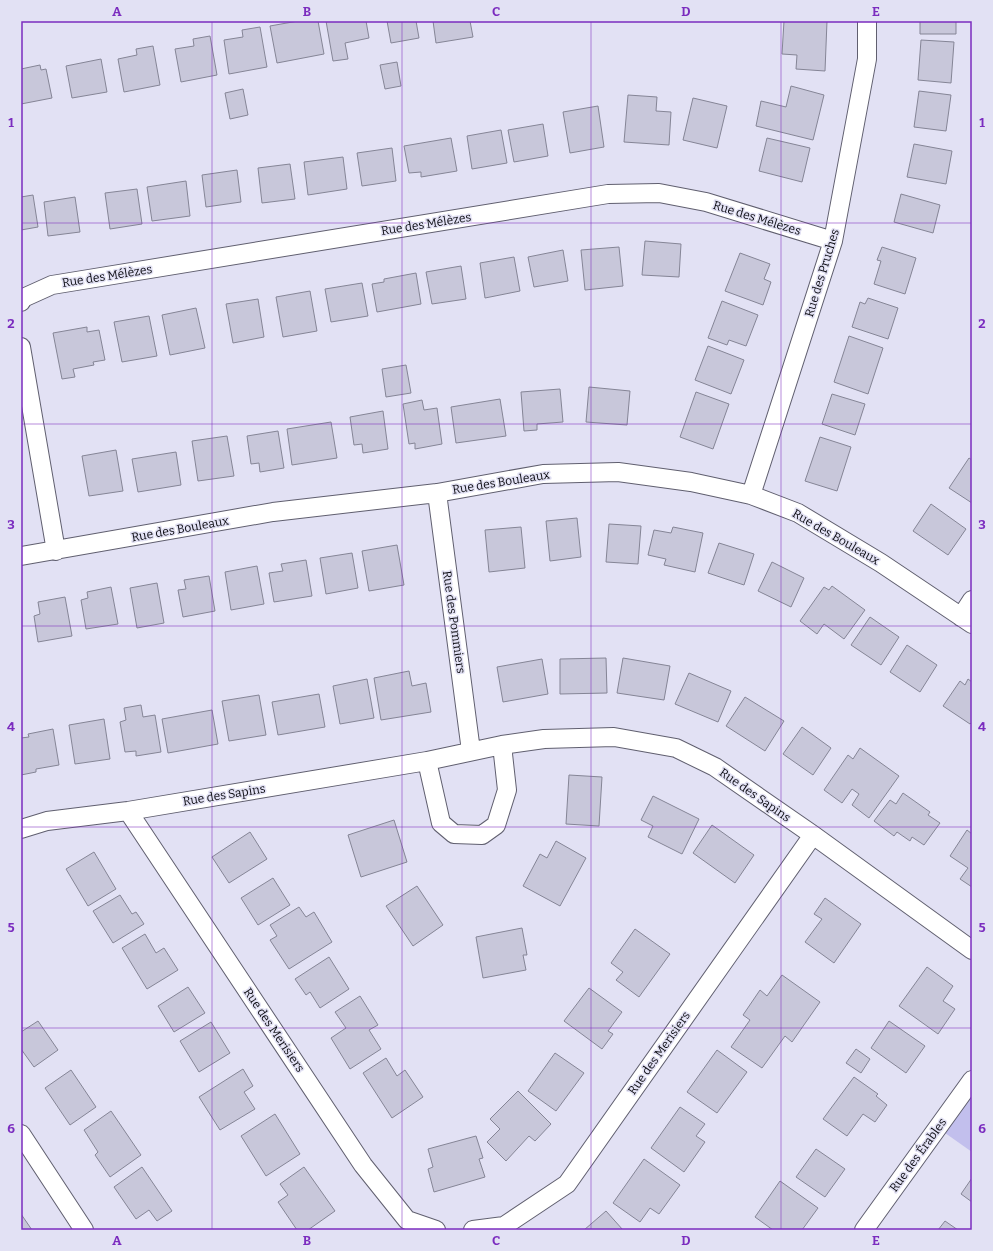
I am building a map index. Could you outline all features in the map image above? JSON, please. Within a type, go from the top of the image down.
[{"type":"street","name":"Rue des Pruches","points":[[751,495],[833,241],[867,59],[867,21]]},
{"type":"street","name":"Rue des Mélèzes","points":[[21,302],[22,300],[52,285],[608,194],[659,193],[706,202],[833,241]]},
{"type":"street","points":[[21,347],[56,551]]},
{"type":"street","name":"Rue des Bouleaux","points":[[21,556],[273,512],[437,493],[544,474],[618,472],[691,482],[751,495],[798,513],[881,563],[967,620]]},
{"type":"street","name":"Rue des Pommiers","points":[[437,493],[471,751]]},
{"type":"street","points":[[967,620],[972,600]]},
{"type":"street","name":"Rue des Sapins","points":[[21,829],[47,821],[128,811],[427,761],[502,745],[544,739],[614,737],[676,748],[715,767],[813,835],[972,950]]},
{"type":"street","points":[[427,761],[440,823],[454,834],[482,835],[496,825],[508,790],[502,745]]},
{"type":"street","name":"Rue des Merisiers","points":[[128,811],[363,1165],[407,1220],[436,1230]]},
{"type":"street","name":"Rue des Merisiers","points":[[473,1230],[504,1226],[567,1184],[813,835]]},
{"type":"street","name":"Rue des Érables","points":[[864,1230],[972,1080]]},
{"type":"street","points":[[21,1134],[84,1230]]},
{"type":"shaded area","points":[[972,1080],[972,1152],[938,1128]]},
{"type":"building","points":[[298,21],[318,21],[324,54],[277,63],[270,26]]},
{"type":"building","points":[[326,21],[366,21],[369,38],[345,43],[348,59],[333,61]]},
{"type":"building","points":[[387,21],[416,21],[419,38],[391,43]]},
{"type":"building","points":[[433,21],[470,21],[473,37],[436,43]]},
{"type":"building","points":[[784,21],[827,21],[825,71],[796,69],[797,55],[782,54]]},
{"type":"building","points":[[920,21],[956,21],[956,34],[920,34]]},
{"type":"building","points":[[260,27],[267,67],[229,74],[224,40],[243,37],[242,30]]},
{"type":"building","points":[[210,36],[217,75],[181,82],[175,49],[194,46],[193,39]]},
{"type":"building","points":[[921,40],[954,42],[951,83],[918,80]]},
{"type":"building","points":[[153,46],[160,85],[124,92],[118,59],[137,55],[136,49]]},
{"type":"building","points":[[101,59],[107,92],[72,98],[66,66]]},
{"type":"building","points":[[397,62],[401,86],[385,89],[380,65]]},
{"type":"building","points":[[40,65],[41,70],[46,69],[52,98],[21,104],[21,69]]},
{"type":"building","points":[[791,86],[824,95],[813,140],[756,126],[761,101],[786,107]]},
{"type":"building","points":[[243,89],[248,115],[230,119],[225,93]]},
{"type":"building","points":[[919,91],[951,95],[946,131],[914,127]]},
{"type":"building","points":[[628,95],[657,97],[656,111],[671,112],[669,145],[624,142]]},
{"type":"building","points":[[693,98],[727,106],[717,148],[683,140]]},
{"type":"building","points":[[598,106],[604,147],[570,153],[563,112]]},
{"type":"building","points":[[543,124],[548,156],[514,162],[508,130]]},
{"type":"building","points":[[501,130],[507,163],[472,169],[467,136]]},
{"type":"building","points":[[451,138],[457,171],[421,177],[421,172],[409,173],[404,146]]},
{"type":"building","points":[[767,138],[810,148],[802,182],[759,171]]},
{"type":"building","points":[[914,144],[952,151],[946,184],[907,177]]},
{"type":"building","points":[[392,148],[396,181],[362,186],[357,153]]},
{"type":"building","points":[[343,157],[347,189],[308,195],[304,162]]},
{"type":"building","points":[[290,164],[295,199],[262,203],[258,168]]},
{"type":"building","points":[[237,170],[241,202],[206,207],[202,175]]},
{"type":"building","points":[[186,181],[190,216],[152,221],[147,187]]},
{"type":"building","points":[[137,189],[142,224],[110,229],[105,193]]},
{"type":"building","points":[[901,194],[940,205],[933,233],[894,222]]},
{"type":"building","points":[[33,195],[38,227],[21,230],[21,197]]},
{"type":"building","points":[[75,197],[80,232],[48,236],[44,202]]},
{"type":"building","points":[[645,241],[681,244],[679,277],[642,275]]},
{"type":"building","points":[[619,247],[623,286],[585,290],[581,250]]},
{"type":"building","points":[[882,247],[916,258],[905,294],[874,284],[881,261],[877,260]]},
{"type":"building","points":[[563,250],[568,281],[534,287],[528,257]]},
{"type":"building","points":[[740,253],[770,264],[764,279],[771,282],[763,305],[725,291]]},
{"type":"building","points":[[514,257],[520,291],[485,298],[480,263]]},
{"type":"building","points":[[461,266],[466,299],[432,304],[426,272]]},
{"type":"building","points":[[416,273],[421,304],[377,312],[372,284],[384,282],[384,279]]},
{"type":"building","points":[[362,283],[368,316],[331,322],[325,289]]},
{"type":"building","points":[[310,291],[317,331],[283,337],[276,297]]},
{"type":"building","points":[[868,298],[898,308],[888,339],[852,327],[860,302],[865,304]]},
{"type":"building","points":[[258,299],[264,337],[233,343],[226,304]]},
{"type":"building","points":[[722,301],[758,315],[746,346],[729,340],[727,345],[708,338]]},
{"type":"building","points":[[196,308],[205,348],[170,355],[162,315]]},
{"type":"building","points":[[149,316],[157,356],[122,362],[114,322]]},
{"type":"building","points":[[87,327],[87,332],[99,330],[105,360],[93,362],[94,365],[73,369],[75,377],[62,379],[53,333]]},
{"type":"building","points":[[849,336],[883,348],[868,394],[834,382]]},
{"type":"building","points":[[708,346],[744,360],[731,394],[695,380]]},
{"type":"building","points":[[406,365],[411,393],[386,397],[382,369]]},
{"type":"building","points":[[589,387],[630,391],[627,425],[586,422]]},
{"type":"building","points":[[560,389],[563,422],[537,424],[537,430],[524,431],[521,392]]},
{"type":"building","points":[[696,392],[729,404],[713,449],[680,437]]},
{"type":"building","points":[[832,394],[865,404],[855,435],[822,424]]},
{"type":"building","points":[[500,399],[506,436],[456,443],[451,407]]},
{"type":"building","points":[[422,400],[424,410],[437,408],[442,444],[415,449],[415,443],[409,444],[403,404]]},
{"type":"building","points":[[383,411],[388,449],[363,453],[362,444],[354,445],[350,417]]},
{"type":"building","points":[[331,422],[337,458],[292,465],[287,429]]},
{"type":"building","points":[[278,431],[284,468],[260,472],[259,463],[251,464],[247,436]]},
{"type":"building","points":[[227,436],[234,476],[198,481],[192,441]]},
{"type":"building","points":[[820,437],[851,447],[837,491],[805,481]]},
{"type":"building","points":[[116,450],[123,491],[89,496],[82,456]]},
{"type":"building","points":[[176,452],[181,485],[138,492],[132,459]]},
{"type":"building","points":[[969,458],[972,460],[972,503],[949,488]]},
{"type":"building","points":[[931,504],[966,529],[948,555],[913,531]]},
{"type":"building","points":[[577,518],[581,557],[550,561],[546,521]]},
{"type":"building","points":[[609,524],[641,526],[638,564],[606,562]]},
{"type":"building","points":[[521,527],[525,568],[489,572],[485,530]]},
{"type":"building","points":[[673,527],[703,533],[695,572],[664,565],[666,559],[648,555],[654,530],[671,533]]},
{"type":"building","points":[[719,543],[754,554],[744,585],[708,573]]},
{"type":"building","points":[[397,545],[404,585],[369,591],[362,551]]},
{"type":"building","points":[[352,553],[358,588],[326,594],[320,558]]},
{"type":"building","points":[[306,560],[312,596],[274,602],[269,573],[283,571],[281,564]]},
{"type":"building","points":[[772,562],[804,578],[791,607],[758,591]]},
{"type":"building","points":[[257,566],[264,604],[231,610],[225,572]]},
{"type":"building","points":[[209,576],[215,611],[183,617],[178,590],[186,589],[184,580]]},
{"type":"building","points":[[157,583],[164,623],[137,628],[130,588]]},
{"type":"building","points":[[832,586],[865,610],[844,639],[824,624],[817,634],[800,621],[824,587],[829,590]]},
{"type":"building","points":[[111,587],[118,624],[86,629],[81,600],[88,598],[87,592]]},
{"type":"building","points":[[65,597],[72,636],[38,642],[34,616],[40,614],[38,602]]},
{"type":"building","points":[[870,617],[899,637],[881,665],[851,645]]},
{"type":"building","points":[[907,645],[937,665],[920,692],[890,672]]},
{"type":"building","points":[[606,658],[607,693],[560,694],[560,659]]},
{"type":"building","points":[[623,658],[670,666],[664,700],[617,693]]},
{"type":"building","points":[[542,659],[548,694],[503,702],[497,667]]},
{"type":"building","points":[[409,671],[412,686],[426,683],[431,712],[381,720],[374,678]]},
{"type":"building","points":[[689,673],[731,691],[718,722],[675,704]]},
{"type":"building","points":[[367,679],[374,718],[340,724],[333,686]]},
{"type":"building","points":[[968,679],[972,682],[972,722],[970,724],[943,706],[960,681],[965,685]]},
{"type":"building","points":[[319,694],[325,727],[278,735],[272,702]]},
{"type":"building","points":[[259,695],[266,735],[229,741],[222,701]]},
{"type":"building","points":[[745,697],[784,721],[765,751],[726,726]]},
{"type":"building","points":[[141,705],[143,717],[155,715],[161,752],[136,756],[136,751],[125,752],[120,722],[126,720],[124,708]]},
{"type":"building","points":[[212,710],[218,744],[168,753],[162,719]]},
{"type":"building","points":[[104,719],[110,759],[75,764],[69,725]]},
{"type":"building","points":[[802,727],[831,748],[813,775],[783,754]]},
{"type":"building","points":[[53,729],[59,765],[36,769],[36,772],[21,775],[21,738],[29,737],[28,734]]},
{"type":"building","points":[[860,748],[899,776],[869,818],[852,805],[859,794],[852,789],[842,803],[824,790],[848,755],[853,759]]},
{"type":"building","points":[[569,775],[602,777],[599,826],[566,824]]},
{"type":"building","points":[[903,793],[930,812],[928,815],[940,823],[924,845],[912,837],[910,841],[897,832],[894,836],[874,821],[890,800],[896,804]]},
{"type":"building","points":[[653,796],[699,819],[682,854],[648,837],[653,826],[641,820]]},
{"type":"building","points":[[394,820],[407,862],[361,877],[348,835]]},
{"type":"building","points":[[712,825],[754,855],[735,883],[693,853]]},
{"type":"building","points":[[967,830],[972,834],[972,887],[960,879],[968,868],[950,856]]},
{"type":"building","points":[[250,832],[267,859],[229,883],[212,857]]},
{"type":"building","points":[[556,841],[586,858],[560,906],[523,886],[540,854],[547,858]]},
{"type":"building","points":[[94,852],[116,889],[88,906],[66,869]]},
{"type":"building","points":[[273,878],[290,905],[258,925],[241,898]]},
{"type":"building","points":[[417,886],[443,925],[413,946],[386,906]]},
{"type":"building","points":[[120,895],[132,914],[136,912],[144,924],[113,943],[93,911]]},
{"type":"building","points":[[825,898],[861,924],[834,963],[805,942],[822,919],[814,914]]},
{"type":"building","points":[[299,907],[306,917],[314,912],[332,942],[289,969],[270,940],[277,936],[270,925]]},
{"type":"building","points":[[522,928],[527,955],[523,955],[526,970],[483,978],[476,937]]},
{"type":"building","points":[[635,929],[670,954],[639,997],[616,980],[623,972],[611,963]]},
{"type":"building","points":[[145,934],[156,953],[164,948],[178,970],[147,989],[122,948]]},
{"type":"building","points":[[329,957],[349,989],[320,1008],[310,992],[306,995],[295,979]]},
{"type":"building","points":[[927,967],[953,986],[943,1001],[955,1009],[938,1034],[899,1006]]},
{"type":"building","points":[[782,975],[820,1002],[792,1042],[785,1036],[762,1068],[731,1047],[750,1020],[743,1015],[760,990],[767,996]]},
{"type":"building","points":[[188,987],[205,1013],[174,1032],[158,1006]]},
{"type":"building","points":[[589,988],[622,1012],[608,1031],[613,1034],[602,1049],[564,1021]]},
{"type":"building","points":[[360,996],[378,1025],[369,1030],[381,1049],[350,1069],[331,1038],[346,1028],[335,1012]]},
{"type":"building","points":[[38,1021],[58,1050],[34,1067],[21,1049],[21,1032]]},
{"type":"building","points":[[889,1021],[925,1046],[906,1073],[871,1048]]},
{"type":"building","points":[[211,1022],[230,1053],[199,1072],[180,1041]]},
{"type":"building","points":[[856,1049],[870,1059],[861,1073],[846,1063]]},
{"type":"building","points":[[717,1050],[747,1072],[717,1113],[687,1092]]},
{"type":"building","points":[[555,1053],[584,1073],[556,1111],[528,1091]]},
{"type":"building","points":[[386,1058],[397,1076],[405,1070],[423,1097],[392,1118],[363,1073]]},
{"type":"building","points":[[243,1069],[253,1086],[244,1092],[255,1109],[220,1130],[199,1097]]},
{"type":"building","points":[[71,1070],[96,1107],[70,1125],[45,1088]]},
{"type":"building","points":[[854,1077],[878,1094],[876,1096],[887,1105],[875,1122],[863,1114],[847,1136],[823,1119]]},
{"type":"building","points":[[518,1091],[551,1124],[535,1141],[529,1136],[506,1161],[487,1142],[500,1129],[490,1119]]},
{"type":"building","points":[[680,1107],[705,1124],[696,1136],[705,1142],[684,1172],[651,1148]]},
{"type":"building","points":[[111,1111],[141,1155],[110,1177],[95,1155],[98,1152],[84,1130]]},
{"type":"building","points":[[275,1114],[300,1154],[266,1176],[241,1136]]},
{"type":"building","points":[[476,1136],[483,1158],[479,1159],[485,1177],[434,1192],[428,1169],[433,1167],[428,1149]]},
{"type":"building","points":[[816,1149],[845,1169],[825,1197],[796,1177]]},
{"type":"building","points":[[644,1159],[680,1185],[659,1214],[650,1208],[640,1222],[613,1203]]},
{"type":"building","points":[[142,1167],[172,1211],[157,1221],[149,1210],[136,1219],[114,1187]]},
{"type":"building","points":[[304,1167],[335,1211],[308,1230],[297,1230],[278,1202],[288,1195],[280,1184]]},
{"type":"building","points":[[972,1178],[972,1202],[961,1194]]},
{"type":"building","points":[[780,1181],[818,1208],[802,1230],[773,1230],[755,1217]]},
{"type":"building","points":[[606,1211],[623,1230],[584,1230]]},
{"type":"building","points":[[21,1214],[32,1230],[21,1230]]},
{"type":"building","points":[[945,1221],[958,1230],[938,1230]]}]
